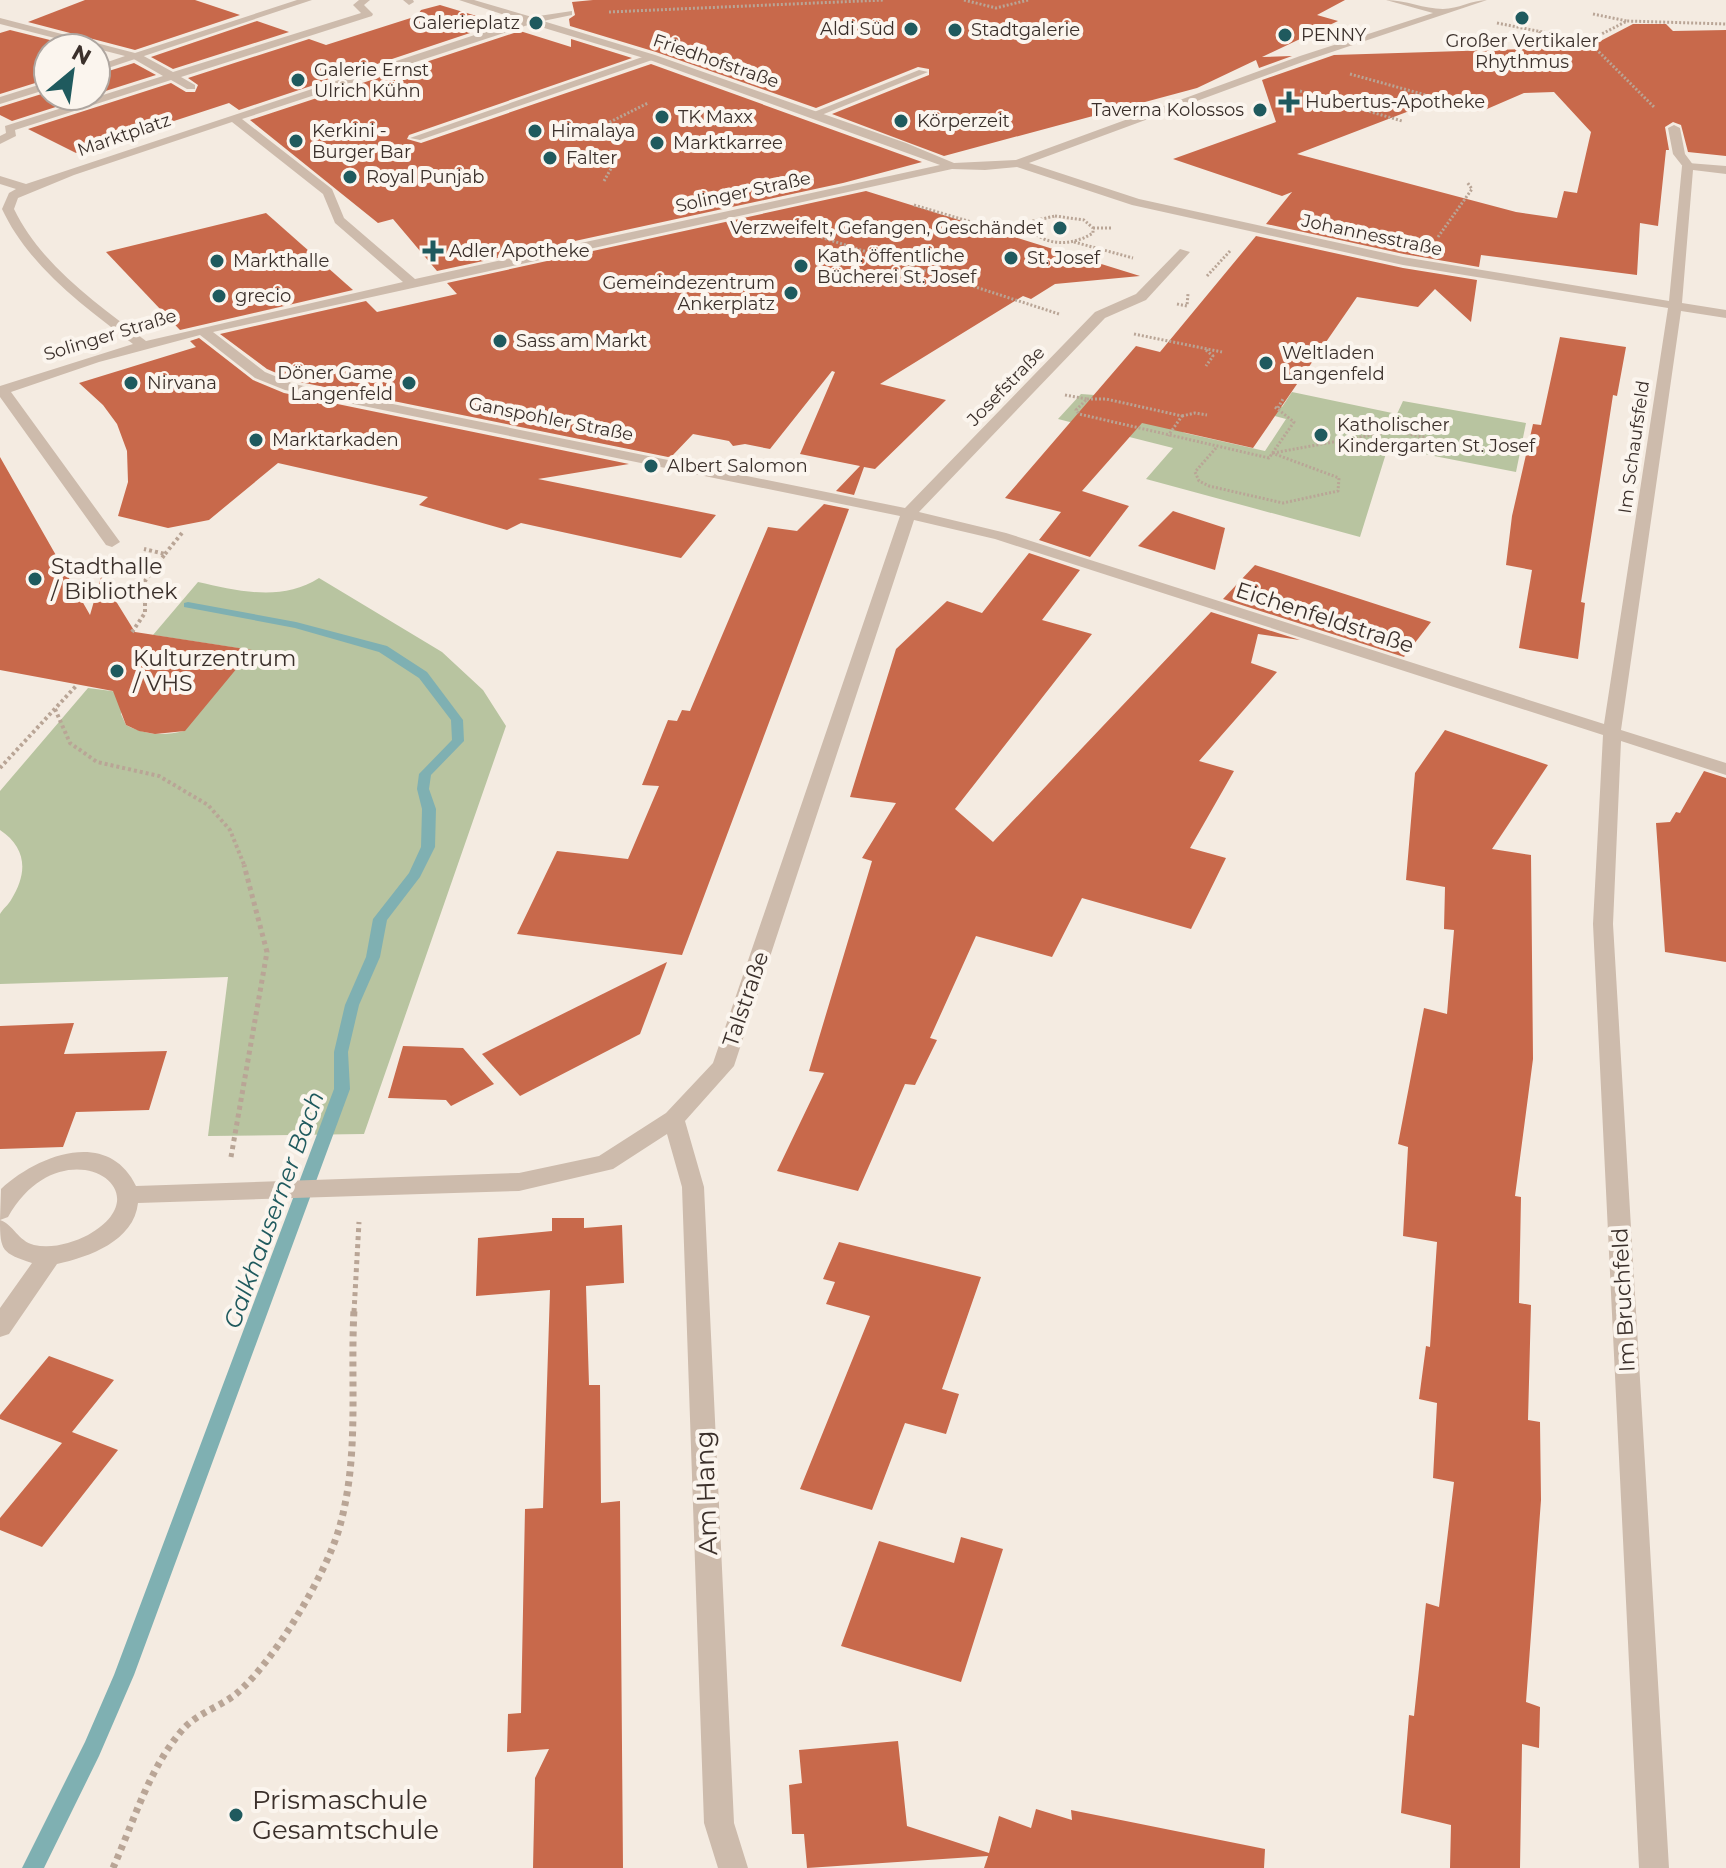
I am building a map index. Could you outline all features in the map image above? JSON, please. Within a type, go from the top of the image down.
[{"type":"street","points":[[112,64],[307,0]]},
{"type":"street","points":[[0,141],[12,134],[9,128],[171,74],[368,14],[358,5],[365,0]]},
{"type":"street","name":"Friedhofstraße","points":[[464,0],[651,57],[952,166]]},
{"type":"street","points":[[1391,0],[1444,12]]},
{"type":"street","name":"Solinger Straße","points":[[112,542],[1,391],[141,344],[202,330],[952,166],[985,167],[1018,163],[1304,58],[1482,0]]},
{"type":"street","points":[[530,18],[568,13]]},
{"type":"street","name":"Marktplatz","points":[[26,188],[236,112],[251,113],[470,41],[530,18]]},
{"type":"street","points":[[0,21],[136,56],[191,87]]},
{"type":"street","points":[[416,138],[651,57]]},
{"type":"street","points":[[815,114],[923,72]]},
{"type":"street","points":[[0,101],[32,90]]},
{"type":"street","points":[[236,112],[328,192],[339,220],[413,284]]},
{"type":"street","points":[[1674,128],[1679,154],[1688,166],[1726,170]]},
{"type":"street","name":"Johannesstraße","points":[[1018,163],[1136,202],[1419,264],[1726,314]]},
{"type":"street","name":"Im Schaufsfeld","points":[[1612,733],[1675,307],[1688,166]]},
{"type":"street","points":[[0,180],[26,188]]},
{"type":"street","points":[[26,188],[13,196],[8,209],[7,228],[79,296],[141,344]]},
{"type":"street","name":"Josefstraße","points":[[908,514],[1090,324],[1100,315],[1141,297],[1184,252]]},
{"type":"street","name":"Ganspohler Straße","points":[[202,330],[260,375],[319,394],[908,514]]},
{"type":"street","name":"Eichenfeldstraße","points":[[908,514],[1000,536],[1726,769]]},
{"type":"street","name":"Talstraße","points":[[128,1195],[519,1182],[605,1163],[674,1119],[723,1066],[908,514]]},
{"type":"street","name":"Im Bruchfeld","points":[[1612,733],[1603,924],[1654,1868]]},
{"type":"street","name":"Am Hang","points":[[674,1119],[693,1187],[719,1823],[733,1868]]},
{"type":"street","points":[[0,1208],[9,1193],[25,1178],[61,1162],[89,1161],[108,1165],[124,1180],[128,1195],[126,1207],[116,1224],[101,1238],[72,1252],[49,1257],[21,1253],[6,1243],[0,1229]]},
{"type":"street","points":[[0,1327],[49,1257]]},
{"type":"path","points":[[787,4],[792,0]]},
{"type":"path","points":[[568,13],[884,0]]},
{"type":"path","points":[[964,0],[980,6],[1002,7],[1028,0]]},
{"type":"path","points":[[1444,12],[1588,41],[1674,128]]},
{"type":"path","points":[[1593,14],[1627,21],[1726,24]]},
{"type":"path","points":[[1588,41],[1627,21]]},
{"type":"path","points":[[1541,32],[1526,42],[1532,48],[1592,45]]},
{"type":"path","points":[[1304,58],[1458,104]]},
{"type":"path","points":[[1258,75],[1331,101],[1402,121]]},
{"type":"path","points":[[606,124],[648,103]]},
{"type":"path","points":[[604,181],[617,158]]},
{"type":"path","points":[[1419,264],[1472,189],[1467,182]]},
{"type":"path","points":[[856,188],[995,229],[1029,228],[1043,239],[1063,242],[1089,237],[1093,228],[1076,218],[1055,216],[1039,219],[1029,228]]},
{"type":"path","points":[[744,212],[1090,324],[1222,352]]},
{"type":"path","points":[[1206,349],[1213,356],[1206,366]]},
{"type":"path","points":[[1065,395],[1106,399],[1182,416],[1195,413],[1207,415]]},
{"type":"path","points":[[1087,399],[1076,410],[1079,414],[1269,458],[1294,422],[1276,408],[1283,399]]},
{"type":"path","points":[[1168,436],[1182,416]]},
{"type":"path","points":[[1272,453],[1393,431],[1434,439]]},
{"type":"path","points":[[1216,448],[1195,472],[1199,481],[1209,486],[1283,503],[1338,491],[1339,478],[1272,453]]},
{"type":"path","points":[[165,554],[182,533]]},
{"type":"path","points":[[132,632],[145,613],[145,581],[152,575]]},
{"type":"path","points":[[0,768],[76,686]]},
{"type":"path","points":[[55,709],[70,743],[97,762],[159,776],[208,805],[230,830],[250,879],[267,952],[225,1191]]},
{"type":"path","points":[[113,1868],[162,1758],[187,1725],[237,1693],[283,1638],[317,1582],[339,1529],[354,1441],[353,1329],[361,1189]]},
{"type":"green space","name":"Katholischer Kindergarten St. Josef","points":[[1292,392],[1397,414],[1403,401],[1526,423],[1516,472],[1388,447],[1360,537],[1146,479],[1173,448],[1058,419],[1081,394],[1108,396],[1185,433],[1265,451],[1286,419],[1271,415],[1277,406],[1282,407]]},
{"type":"green space","points":[[319,578],[442,652],[483,690],[506,726],[364,1134],[208,1136],[228,977],[0,984],[0,914],[17,890],[22,862],[16,845],[0,830],[0,791],[88,688],[127,693],[121,714],[126,725],[154,734],[184,731],[251,650],[153,635],[198,582],[244,591],[275,592],[290,590]]},
{"type":"building","points":[[85,0],[195,0],[240,15],[135,50],[112,44],[112,32],[66,32],[28,22]]},
{"type":"building","points":[[1345,0],[1317,15],[1338,21],[1262,57],[1292,56],[1259,68],[1256,60],[1197,88],[944,156],[832,114],[929,75],[929,69],[918,67],[816,108],[656,52],[570,26],[569,19],[575,15],[572,2]]},
{"type":"building","points":[[440,5],[500,23],[239,110],[229,103],[76,153],[28,129],[81,112],[112,112],[112,102],[171,83],[186,92],[195,92],[198,85],[188,78],[309,39],[326,45],[417,16],[421,10]]},
{"type":"building","points":[[257,21],[289,32],[173,69],[151,57]]},
{"type":"building","points":[[1633,24],[1666,24],[1673,31],[1726,30],[1726,156],[1688,152],[1681,125],[1673,122],[1665,127],[1669,150],[1666,150],[1658,226],[1640,223],[1637,275],[1481,255],[1479,267],[1266,224],[1292,192],[1282,196],[1173,159],[1276,122],[1262,80],[1334,55],[1589,47]],"holes":[[[1554,92],[1591,132],[1577,193],[1564,191],[1557,218],[1516,212],[1297,154],[1438,100],[1480,112],[1524,93]]]},
{"type":"building","points":[[10,30],[32,36],[32,84],[0,94],[0,33]]},
{"type":"building","points":[[520,31],[571,47],[571,39],[632,58],[409,135],[407,139],[421,143],[651,64],[922,162],[843,183],[437,271],[393,219],[378,223],[250,120]]},
{"type":"building","points":[[134,63],[156,75],[112,89],[112,70]]},
{"type":"building","points":[[32,97],[32,112],[40,112],[12,121],[0,115],[0,107]]},
{"type":"building","points":[[866,191],[1140,276],[1055,284],[1031,299],[1023,296],[880,384],[946,400],[875,469],[864,467],[854,495],[836,491],[860,466],[800,454],[835,372],[832,371],[770,449],[745,444],[733,446],[729,441],[693,434],[668,457],[295,381],[267,369],[220,334],[366,301],[377,312],[457,294],[447,283]]},
{"type":"building","name":"Markthalle","points":[[266,213],[353,290],[180,330],[106,252]]},
{"type":"building","points":[[1256,236],[1403,268],[1477,280],[1471,322],[1435,289],[1418,307],[1357,297],[1253,448],[1142,423],[1082,491],[1129,506],[1090,557],[1039,540],[1061,512],[1005,498],[1136,346],[1160,352]]},
{"type":"building","points":[[1560,337],[1626,347],[1617,396],[1613,395],[1581,602],[1585,603],[1578,659],[1519,648],[1532,570],[1506,565],[1512,516],[1533,424],[1541,425]]},
{"type":"building","points":[[199,338],[253,380],[284,393],[629,464],[538,479],[716,515],[681,558],[521,523],[507,530],[419,505],[428,497],[278,463],[209,520],[168,528],[118,516],[128,482],[127,451],[117,424],[103,405],[79,383],[196,347],[190,341]]},
{"type":"building","points":[[0,457],[90,615],[101,577],[135,632],[252,650],[185,731],[155,734],[126,725],[113,691],[0,670]]},
{"type":"building","points":[[824,504],[849,509],[682,955],[517,934],[557,851],[628,859],[659,786],[642,785],[668,720],[677,721],[682,710],[690,711],[768,527],[797,531]]},
{"type":"building","points":[[1173,511],[1225,528],[1215,570],[1138,546]]},
{"type":"building","points":[[1029,553],[1080,570],[1042,620],[1092,634],[955,809],[993,842],[1211,612],[1300,640],[1258,634],[1251,663],[1277,672],[1199,761],[1234,771],[1190,848],[1226,858],[1191,929],[1082,898],[1052,957],[976,936],[930,1038],[937,1040],[915,1085],[905,1084],[858,1191],[777,1171],[824,1073],[809,1071],[872,861],[862,858],[896,803],[850,797],[896,649],[947,601],[982,613]]},
{"type":"building","points":[[1255,565],[1431,622],[1404,657],[1223,599]]},
{"type":"building","points":[[1445,730],[1548,765],[1492,849],[1531,855],[1533,1059],[1515,1196],[1521,1197],[1519,1303],[1531,1305],[1528,1420],[1540,1422],[1541,1500],[1526,1702],[1540,1707],[1539,1748],[1522,1744],[1520,1868],[1450,1868],[1451,1825],[1401,1813],[1409,1715],[1414,1716],[1426,1603],[1439,1607],[1454,1482],[1433,1478],[1437,1403],[1419,1399],[1426,1346],[1430,1347],[1437,1242],[1403,1236],[1408,1147],[1398,1144],[1424,1008],[1447,1014],[1454,930],[1444,929],[1445,887],[1406,880],[1415,773]]},
{"type":"building","points":[[1704,771],[1726,778],[1726,962],[1665,952],[1656,823],[1670,822],[1676,812],[1680,813]]},
{"type":"building","points":[[667,962],[640,1034],[520,1096],[482,1054]]},
{"type":"building","points":[[74,1023],[64,1054],[167,1051],[149,1110],[76,1112],[63,1147],[0,1149],[0,1026]]},
{"type":"building","points":[[403,1046],[463,1048],[494,1084],[451,1106],[446,1100],[388,1098]]},
{"type":"building","points":[[552,1218],[584,1218],[584,1228],[622,1225],[624,1283],[586,1286],[589,1385],[600,1385],[601,1503],[620,1501],[623,1868],[533,1868],[535,1778],[549,1749],[507,1752],[508,1714],[521,1713],[525,1509],[543,1508],[550,1290],[476,1296],[478,1238],[552,1231]]},
{"type":"building","points":[[839,1242],[981,1277],[942,1389],[959,1394],[946,1434],[905,1423],[872,1510],[800,1489],[870,1316],[826,1304],[835,1282],[823,1279]]},
{"type":"building","points":[[49,1356],[114,1380],[72,1432],[118,1450],[42,1547],[0,1530],[0,1518],[62,1443],[0,1419],[0,1415]]},
{"type":"building","points":[[961,1537],[1003,1549],[961,1682],[841,1646],[879,1541],[954,1563]]},
{"type":"building","points":[[898,1741],[907,1826],[989,1853],[999,1816],[1031,1828],[1036,1809],[1072,1820],[1071,1810],[1265,1849],[1264,1868],[984,1868],[988,1856],[807,1868],[804,1834],[792,1834],[789,1785],[802,1783],[799,1750]]},
{"type":"waterway","name":"Galkhauserner Bach","points":[[33,1868],[92,1749],[124,1675],[342,1089],[341,1052],[352,1005],[373,957],[380,919],[415,874],[428,847],[429,809],[423,789],[425,774],[458,741],[457,720],[423,675],[383,649],[296,625],[188,605]]},
{"type":"place","name":"Großer Vertikaler Rhythmus","points":[[1522,18]]},
{"type":"place","name":"Galerieplatz","points":[[536,23]]},
{"type":"place","name":"Aldi Süd","points":[[911,29]]},
{"type":"place","name":"Stadtgalerie","points":[[955,30]]},
{"type":"place","name":"PENNY","points":[[1285,35]]},
{"type":"place","name":"Galerie Ernst Ulrich Kühn","points":[[298,80]]},
{"type":"place","name":"Hubertus-Apotheke","points":[[1289,102]]},
{"type":"place","name":"Taverna Kolossos","points":[[1260,110]]},
{"type":"place","name":"TK Maxx","points":[[662,117]]},
{"type":"place","name":"Körperzeit","points":[[901,121]]},
{"type":"place","name":"Himalaya","points":[[535,131]]},
{"type":"place","name":"Kerkini - Burger Bar","points":[[296,141]]},
{"type":"place","name":"Marktkarree","points":[[657,143]]},
{"type":"place","name":"Falter","points":[[550,158]]},
{"type":"place","name":"Royal Punjab","points":[[350,177]]},
{"type":"place","name":"Verzweifelt, Gefangen, Geschändet","points":[[1060,228]]},
{"type":"place","name":"Adler Apotheke","points":[[433,251]]},
{"type":"place","name":"St. Josef","points":[[1011,258]]},
{"type":"place","name":"Markthalle","points":[[217,261]]},
{"type":"place","name":"Kath. öffentliche Bücherei St. Josef","points":[[801,266]]},
{"type":"place","name":"Gemeindezentrum Ankerplatz","points":[[791,293]]},
{"type":"place","name":"grecio","points":[[219,296]]},
{"type":"place","name":"Sass am Markt","points":[[500,341]]},
{"type":"place","name":"Weltladen Langenfeld","points":[[1266,363]]},
{"type":"place","name":"Nirvana","points":[[131,383]]},
{"type":"place","name":"Döner Game Langenfeld","points":[[409,383]]},
{"type":"place","name":"Katholischer Kindergarten St. Josef","points":[[1321,435]]},
{"type":"place","name":"Marktarkaden","points":[[256,440]]},
{"type":"place","name":"Albert Salomon","points":[[651,466]]},
{"type":"place","name":"Stadthalle / Bibliothek","points":[[35,579]]},
{"type":"place","name":"Kulturzentrum / VHS","points":[[117,671]]},
{"type":"place","name":"Prismaschule Gesamtschule","points":[[236,1815]]}]
